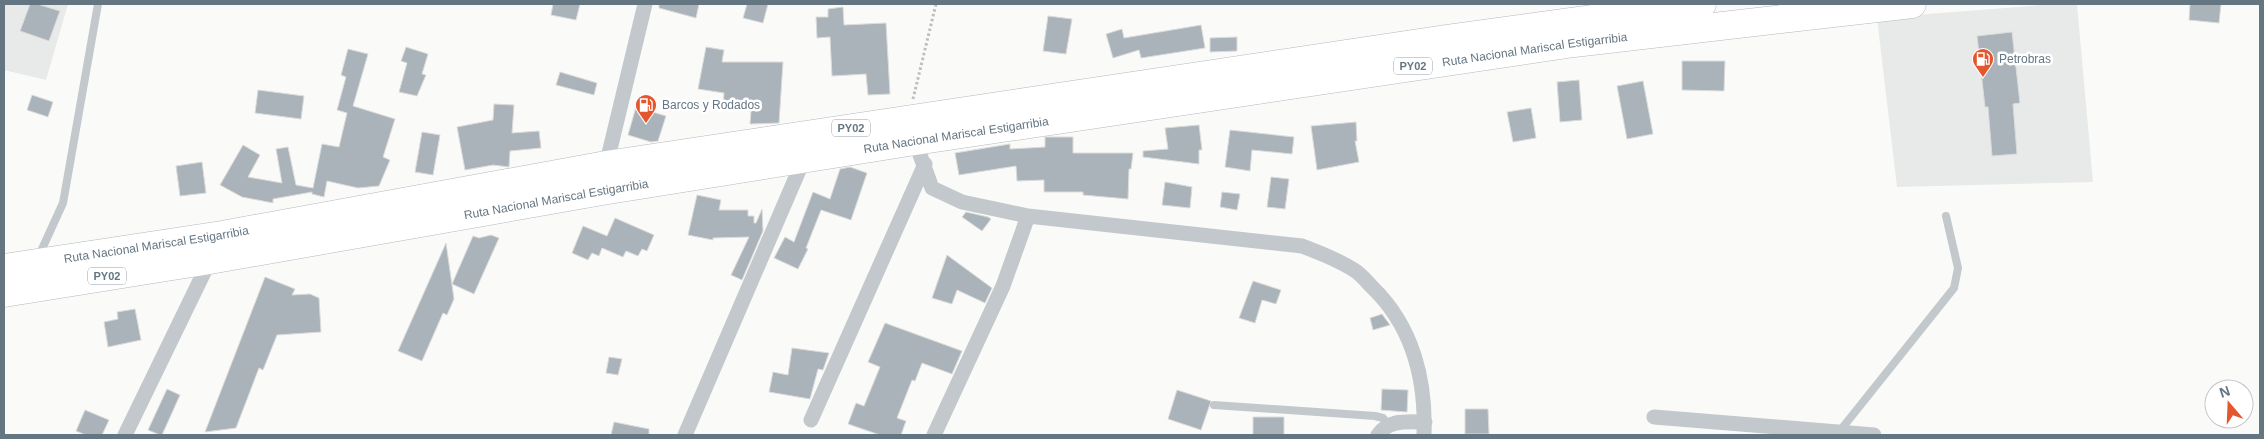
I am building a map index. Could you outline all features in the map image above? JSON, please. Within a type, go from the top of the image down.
[{"type":"highway","name":"Ruta Nacional Mariscal Estigarribia","points":[[4,268],[222,234],[606,165],[916,142],[1626,8],[1702,4]]},
{"type":"highway","name":"Ruta Nacional Mariscal Estigarribia","points":[[4,293],[210,260],[602,192],[916,142],[1574,43],[1912,4]]},
{"type":"street","points":[[602,192],[606,165],[645,4]]},
{"type":"street","points":[[916,142],[932,188],[962,202],[1028,216],[1302,246],[1335,259],[1356,271],[1381,296],[1400,320],[1409,338],[1419,369],[1424,429],[1383,430]]},
{"type":"street","points":[[811,420],[916,142]]},
{"type":"street","points":[[686,435],[803,160]]},
{"type":"street","points":[[934,435],[1003,286],[1028,216]]},
{"type":"street","points":[[125,435],[210,260]]},
{"type":"street","points":[[1654,417],[1874,435]]},
{"type":"lane","points":[[40,263],[42,249],[63,203],[98,4]]},
{"type":"lane","points":[[1839,432],[1954,288],[1958,268],[1946,216]]},
{"type":"lane","points":[[1214,405],[1376,416],[1387,420],[1383,430]]},
{"type":"path","points":[[916,142],[936,4]]},
{"type":"shaded area","points":[[4,4],[68,4],[46,80],[4,70]]},
{"type":"shaded area","points":[[2055,4],[2077,4],[2093,182],[1897,187],[1877,18]]},
{"type":"building","points":[[30,4],[37,4],[60,11],[49,41],[20,31]]},
{"type":"building","points":[[553,4],[580,4],[576,20],[551,15]]},
{"type":"building","points":[[659,4],[699,4],[696,18],[659,8]]},
{"type":"building","points":[[747,4],[768,4],[763,23],[743,18]]},
{"type":"building","points":[[2190,4],[2221,4],[2219,23],[2189,20]]},
{"type":"building","points":[[843,7],[844,25],[886,23],[890,94],[868,95],[866,74],[832,76],[830,37],[817,38],[816,17],[828,17],[828,9]]},
{"type":"building","points":[[1048,16],[1072,19],[1066,54],[1043,51]]},
{"type":"building","points":[[1201,25],[1205,48],[1141,58],[1139,50],[1113,58],[1106,34],[1122,29],[1124,38]]},
{"type":"building","points":[[2012,32],[2020,103],[2013,104],[2017,154],[1992,156],[1988,107],[1985,107],[1977,36]]},
{"type":"building","points":[[1237,37],[1237,51],[1210,52],[1210,38]]},
{"type":"building","points":[[406,47],[428,54],[422,74],[426,75],[417,96],[399,92],[407,63],[401,61]]},
{"type":"building","points":[[706,47],[724,50],[722,62],[783,62],[779,123],[750,124],[751,111],[723,109],[724,93],[698,89]]},
{"type":"building","points":[[348,49],[368,54],[353,106],[395,119],[383,157],[390,160],[379,186],[358,188],[327,181],[324,197],[312,194],[312,192],[273,199],[273,203],[242,197],[220,185],[243,145],[260,155],[248,177],[282,183],[276,149],[288,147],[296,185],[313,188],[322,144],[339,147],[347,113],[337,110],[346,77],[341,75]]},
{"type":"building","points":[[1682,61],[1725,61],[1724,91],[1682,90]]},
{"type":"building","points":[[560,72],[597,83],[594,95],[556,85]]},
{"type":"building","points":[[1579,80],[1582,120],[1560,122],[1557,82]]},
{"type":"building","points":[[1643,81],[1653,134],[1627,139],[1617,86]]},
{"type":"building","points":[[258,90],[304,96],[301,119],[255,113]]},
{"type":"building","points":[[32,95],[53,102],[48,117],[27,110]]},
{"type":"building","points":[[494,104],[514,105],[512,133],[539,131],[541,148],[510,151],[509,167],[493,165],[465,170],[457,127],[493,120]]},
{"type":"building","points":[[636,107],[666,116],[658,141],[651,142],[628,135]]},
{"type":"building","points":[[1531,108],[1536,138],[1513,142],[1507,112]]},
{"type":"building","points":[[1356,122],[1357,141],[1355,141],[1359,162],[1317,170],[1311,126]]},
{"type":"building","points":[[1199,125],[1202,150],[1199,150],[1199,164],[1143,157],[1143,151],[1168,149],[1165,128]]},
{"type":"building","points":[[1230,130],[1294,137],[1292,154],[1252,150],[1250,171],[1225,167]]},
{"type":"building","points":[[422,132],[440,135],[433,175],[415,172]]},
{"type":"building","points":[[1045,137],[1073,137],[1073,153],[1133,153],[1131,169],[1129,169],[1128,199],[1083,195],[1083,192],[1044,192],[1044,180],[1017,181],[1016,166],[959,175],[955,153],[1010,144],[1010,149],[1045,147]]},
{"type":"building","points":[[202,162],[206,193],[180,196],[176,166]]},
{"type":"building","points":[[850,167],[867,173],[851,220],[821,210],[806,248],[808,249],[798,269],[774,258],[785,237],[794,242],[813,192],[830,199],[840,169]]},
{"type":"building","points":[[1271,177],[1289,179],[1285,209],[1267,207]]},
{"type":"building","points":[[1165,182],[1192,187],[1190,208],[1162,205]]},
{"type":"building","points":[[1222,192],[1240,194],[1237,210],[1220,207]]},
{"type":"building","points":[[697,195],[721,200],[719,210],[748,210],[748,216],[754,216],[754,223],[756,223],[762,209],[763,231],[742,280],[731,275],[749,237],[713,238],[713,240],[688,235]]},
{"type":"building","points":[[966,212],[991,219],[982,231],[962,217]]},
{"type":"building","points":[[615,218],[654,235],[647,251],[642,249],[638,256],[626,251],[623,257],[602,248],[599,256],[592,253],[588,260],[572,253],[583,226],[607,236]]},
{"type":"building","points":[[491,235],[499,238],[474,294],[452,284],[473,236],[479,238]]},
{"type":"building","points":[[446,243],[454,299],[447,315],[443,313],[422,361],[398,351]]},
{"type":"building","points":[[947,255],[992,288],[985,303],[957,290],[952,304],[932,298]]},
{"type":"building","points":[[265,277],[295,289],[292,295],[310,294],[319,298],[321,332],[277,335],[263,370],[259,368],[236,428],[205,432]]},
{"type":"building","points":[[1253,281],[1281,290],[1276,304],[1262,300],[1255,323],[1239,318]]},
{"type":"building","points":[[135,309],[141,340],[108,347],[104,322],[118,319],[117,312]]},
{"type":"building","points":[[1382,314],[1390,325],[1373,330],[1370,318]]},
{"type":"building","points":[[885,323],[962,351],[952,374],[922,363],[915,381],[912,380],[897,418],[906,421],[901,435],[880,435],[848,424],[856,403],[864,406],[880,367],[868,362]]},
{"type":"building","points":[[792,348],[829,353],[823,370],[818,369],[810,399],[769,392],[773,372],[788,375]]},
{"type":"building","points":[[609,357],[622,359],[618,375],[606,373]]},
{"type":"building","points":[[167,389],[180,395],[162,435],[160,435],[148,430]]},
{"type":"building","points":[[1382,389],[1408,390],[1407,412],[1381,410]]},
{"type":"building","points":[[1177,390],[1211,401],[1201,430],[1168,419]]},
{"type":"building","points":[[1465,409],[1488,409],[1489,434],[1465,434]]},
{"type":"building","points":[[85,410],[109,420],[102,435],[86,435],[76,431]]},
{"type":"building","points":[[1253,417],[1284,417],[1284,435],[1253,435]]},
{"type":"building","points":[[614,422],[649,429],[649,435],[611,435]]},
{"type":"place","name":"Petrobras","points":[[1983,78]]},
{"type":"place","name":"Barcos y Rodados","points":[[646,124]]}]
